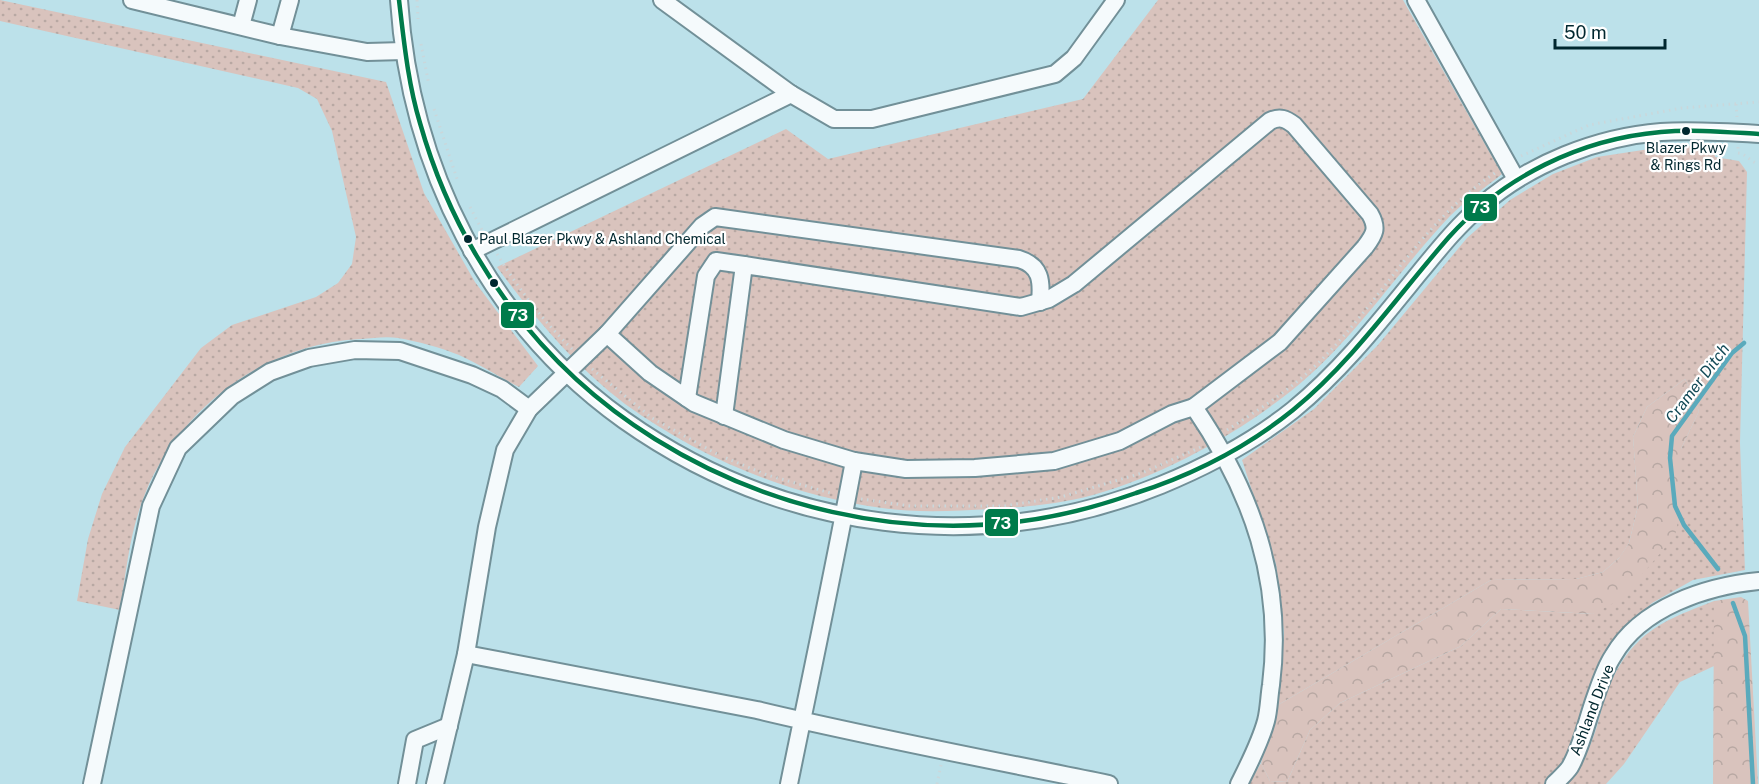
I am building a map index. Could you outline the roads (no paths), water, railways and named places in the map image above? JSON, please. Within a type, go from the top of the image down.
[{"type":"street","points":[[132,0],[280,36],[367,52],[404,51]]},
{"type":"street","points":[[241,26],[248,0]]},
{"type":"street","points":[[280,36],[290,0]]},
{"type":"street","points":[[399,0],[404,51],[413,103],[435,176],[472,251],[492,284],[545,351],[619,416],[684,458],[739,484],[796,505],[844,516],[896,524],[946,527],[982,526],[1043,519],[1116,502],[1175,479],[1225,455],[1292,410],[1333,374],[1358,349],[1454,233],[1480,206],[1516,179],[1580,151],[1630,136],[1683,131],[1759,134]]},
{"type":"street","points":[[662,0],[791,94],[834,119],[872,118],[1055,74],[1074,58],[1116,0]]},
{"type":"street","points":[[1416,0],[1516,179]]},
{"type":"street","points":[[472,251],[791,94]]},
{"type":"street","points":[[607,334],[650,373],[687,398],[724,416],[784,440],[854,460],[906,469],[975,468],[1053,461],[1120,441],[1173,414],[1194,407],[1280,342],[1365,247],[1374,233],[1376,224],[1294,124],[1286,119],[1276,118],[1074,284],[1040,302],[1021,307],[716,261],[706,276],[687,398]]},
{"type":"street","points":[[435,784],[466,654],[487,527],[506,450],[529,409],[607,334],[702,226],[714,217],[1019,259],[1031,263],[1037,272],[1041,285],[1040,302]]},
{"type":"street","points":[[724,416],[744,265]]},
{"type":"street","points":[[92,784],[150,506],[178,448],[232,396],[270,372],[309,357],[355,350],[400,351],[472,375],[502,389],[529,409]]},
{"type":"street","points":[[1194,407],[1225,455],[1255,520],[1270,581],[1275,651],[1266,720],[1239,784]]},
{"type":"street","points":[[789,784],[854,460]]},
{"type":"street","name":"Ashland Drive","points":[[1554,784],[1569,767],[1613,656],[1628,636],[1646,621],[1675,603],[1706,590],[1735,583],[1759,581]]},
{"type":"street","points":[[466,654],[757,710],[1109,784]]},
{"type":"street","points":[[407,784],[415,740],[449,726]]},
{"type":"waterway","name":"Cramer Ditch","points":[[1718,569],[1684,525],[1675,506],[1670,458],[1672,436],[1732,353],[1744,343]]},
{"type":"waterway","name":"Cramer Ditch","points":[[1733,603],[1745,636],[1753,784]]},
{"type":"place","name":"Blazer Pkwy & Rings Rd","points":[[1686,131]]},
{"type":"place","name":"Paul Blazer Pkwy & Ashland Chemical","points":[[468,239]]}]
